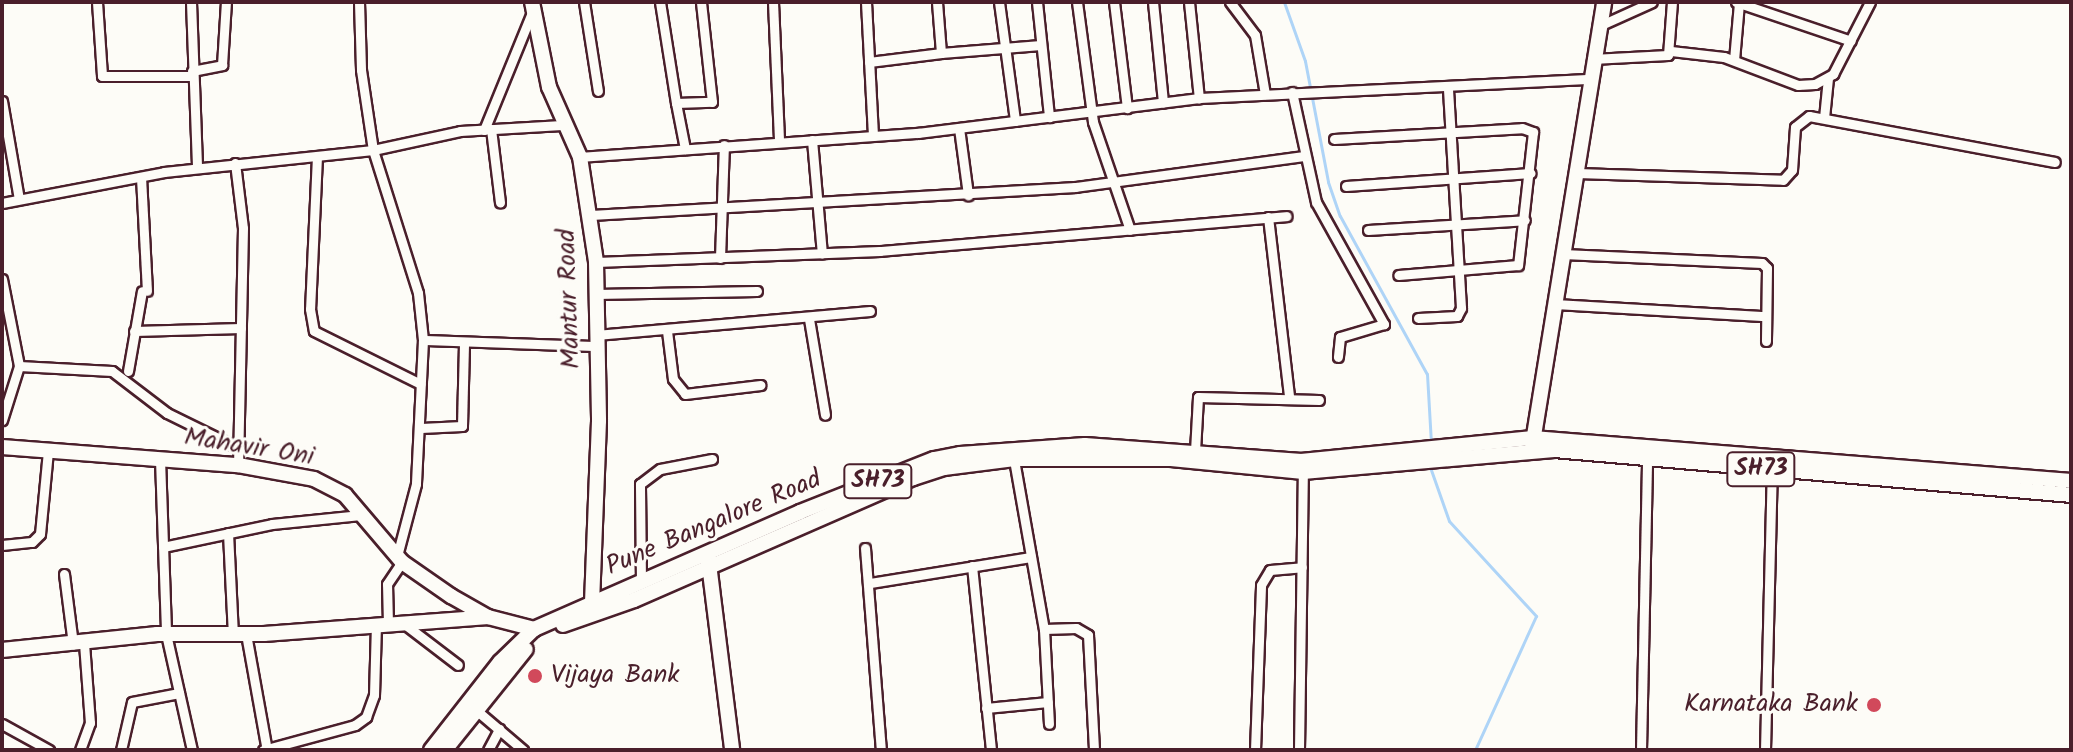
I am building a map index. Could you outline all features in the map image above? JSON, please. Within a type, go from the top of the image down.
[{"type":"main road","points":[[1532,445],[1577,173],[1588,79],[1604,2]]},
{"type":"main road","name":"Mantur Road","points":[[532,6],[562,125],[580,157],[596,262],[592,603]]},
{"type":"main road","name":"SH73","points":[[1451,454],[1532,445],[2071,481]]},
{"type":"main road","name":"SH73","points":[[1532,445],[1772,470],[2071,495]]},
{"type":"main road","name":"Mahavir Oni","points":[[2,447],[238,465],[314,479],[345,495],[400,559],[488,617],[534,629]]},
{"type":"main road","name":"Pune Bangalore Road","points":[[445,750],[476,710],[488,686],[546,633],[934,459],[1013,453],[1195,451],[1219,459],[1303,472],[1414,465],[1451,454]]},
{"type":"main road","name":"Pune Bangalore Road","points":[[1124,452],[1301,461],[1406,451],[1451,454]]},
{"type":"main road","points":[[709,559],[732,750]]},
{"type":"main road","name":"Pune Bangalore Road","points":[[431,750],[534,629],[641,582],[709,559]]},
{"type":"main road","points":[[2,650],[166,634],[239,634],[488,617]]},
{"type":"street","points":[[97,2],[102,76],[192,73],[222,65],[226,2]]},
{"type":"street","points":[[191,2],[197,168]]},
{"type":"street","points":[[228,533],[239,634],[265,748],[355,725],[371,708],[389,624],[387,584],[400,559],[416,484],[423,340],[418,293],[373,150],[361,70],[359,2]]},
{"type":"street","points":[[584,2],[598,91]]},
{"type":"street","points":[[660,2],[685,149]]},
{"type":"street","points":[[676,103],[712,102],[701,2]]},
{"type":"street","points":[[773,2],[779,142]]},
{"type":"street","points":[[866,2],[873,136]]},
{"type":"street","points":[[937,2],[941,53]]},
{"type":"street","points":[[999,2],[1015,121]]},
{"type":"street","points":[[1037,2],[1049,117]]},
{"type":"street","points":[[1077,2],[1091,113],[1130,230]]},
{"type":"street","points":[[1114,2],[1127,108]]},
{"type":"street","points":[[1153,2],[1163,103]]},
{"type":"street","points":[[1189,2],[1199,98]]},
{"type":"street","points":[[1230,2],[1255,35],[1265,94]]},
{"type":"street","points":[[1599,26],[1652,2]]},
{"type":"street","points":[[1592,59],[1663,59],[1671,51],[1672,2]]},
{"type":"street","points":[[1824,118],[1828,78],[1870,2]]},
{"type":"street","points":[[1734,60],[1737,3],[1851,41]]},
{"type":"street","points":[[500,202],[488,130],[532,6]]},
{"type":"street","points":[[869,62],[1041,45]]},
{"type":"street","points":[[1671,51],[1734,60],[1798,85],[1828,78]]},
{"type":"street","points":[[580,157],[959,128],[1199,98],[1588,79]]},
{"type":"street","points":[[1418,318],[1460,313],[1448,87]]},
{"type":"street","points":[[1296,92],[1305,156],[1316,202],[1384,324],[1340,337],[1338,357]]},
{"type":"street","points":[[2,101],[19,199]]},
{"type":"street","points":[[1577,173],[1783,180],[1792,170],[1797,121],[1824,118],[2055,162]]},
{"type":"street","points":[[2,203],[197,168],[373,150],[488,130],[562,125]]},
{"type":"street","points":[[959,128],[968,195]]},
{"type":"street","points":[[1334,139],[1531,130],[1531,173],[1515,268],[1398,275]]},
{"type":"street","points":[[812,140],[822,254]]},
{"type":"street","points":[[720,258],[724,145]]},
{"type":"street","points":[[317,156],[310,309],[314,331],[421,384]]},
{"type":"street","points":[[591,215],[968,195],[1305,156]]},
{"type":"street","points":[[235,163],[243,228],[238,465]]},
{"type":"street","points":[[1346,186],[1531,173]]},
{"type":"street","points":[[128,371],[144,291],[141,177]]},
{"type":"street","points":[[596,262],[822,254],[1286,216]]},
{"type":"street","points":[[1268,217],[1289,396]]},
{"type":"street","points":[[1368,230],[1525,220]]},
{"type":"street","points":[[1563,254],[1762,263],[1767,268],[1766,341]]},
{"type":"street","points":[[2,279],[19,366],[2,420]]},
{"type":"street","points":[[596,294],[757,291]]},
{"type":"street","points":[[1555,304],[1766,316]]},
{"type":"street","points":[[423,340],[596,341],[870,311]]},
{"type":"street","points":[[809,319],[825,415]]},
{"type":"street","points":[[134,331],[241,328]]},
{"type":"street","points":[[667,331],[673,379],[685,394],[760,385]]},
{"type":"street","points":[[421,428],[462,426],[464,342]]},
{"type":"street","points":[[19,366],[112,371],[167,413],[238,448]]},
{"type":"street","points":[[2,377],[11,389]]},
{"type":"street","points":[[1195,451],[1198,397],[1289,396],[1319,400]]},
{"type":"street","points":[[2,545],[32,542],[40,534],[48,451]]},
{"type":"street","points":[[1013,453],[1044,629],[1049,724]]},
{"type":"street","points":[[1641,750],[1647,458]]},
{"type":"street","points":[[160,459],[166,634],[191,750]]},
{"type":"street","points":[[641,582],[640,484],[660,469],[712,459]]},
{"type":"street","points":[[1765,750],[1772,470]]},
{"type":"street","points":[[1299,750],[1303,472]]},
{"type":"street","points":[[163,547],[228,533],[361,515]]},
{"type":"street","points":[[865,548],[881,750]]},
{"type":"street","points":[[870,583],[1031,557]]},
{"type":"street","points":[[972,566],[991,750]]},
{"type":"street","points":[[1255,750],[1261,585],[1270,570],[1302,567]]},
{"type":"street","points":[[64,574],[79,644],[90,723],[80,750]]},
{"type":"street","points":[[389,624],[458,665]]},
{"type":"street","points":[[1044,629],[1076,628],[1088,635],[1094,750]]},
{"type":"street","points":[[121,750],[132,702],[179,693]]},
{"type":"street","points":[[986,708],[1048,702]]},
{"type":"street","points":[[476,710],[523,750]]},
{"type":"street","points":[[2,724],[49,750]]},
{"type":"street","points":[[488,750],[499,729]]},
{"type":"street","points":[[316,750],[318,736]]},
{"type":"waterway","points":[[1284,2],[1305,61],[1328,182],[1340,216],[1427,374],[1431,444]]},
{"type":"waterway","points":[[1430,467],[1449,521],[1536,616],[1475,750]]},
{"type":"place","name":"Vijaya Bank","points":[[535,676]]},
{"type":"place","name":"Karnataka Bank","points":[[1874,705]]}]
